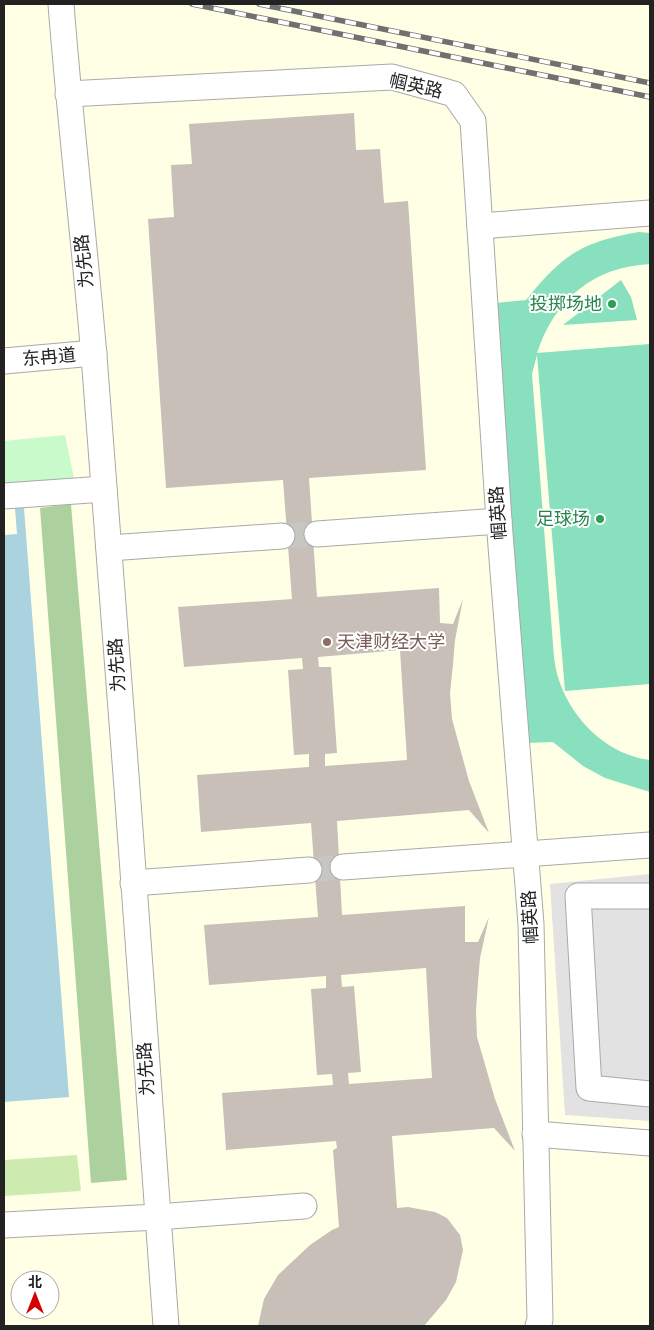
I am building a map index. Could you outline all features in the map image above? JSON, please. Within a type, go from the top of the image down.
[{"type":"street","name":"为先路","points":[[61,4],[68,94],[94,353],[166,1326]]},
{"type":"street","name":"帼英路","points":[[68,94],[392,77],[454,94],[472,121],[499,521],[531,924],[540,1320],[538,1326]]},
{"type":"street","points":[[480,226],[650,212]]},
{"type":"street","name":"东冉道","points":[[4,361],[94,353]]},
{"type":"street","points":[[4,496],[104,489]]},
{"type":"street","points":[[317,534],[499,521]]},
{"type":"street","points":[[109,548],[282,536]]},
{"type":"street","points":[[343,867],[650,845]]},
{"type":"street","points":[[132,882],[309,870]]},
{"type":"street","points":[[650,896],[578,896],[589,1088],[650,1094]]},
{"type":"street","points":[[535,1134],[650,1143]]},
{"type":"street","points":[[4,1225],[158,1217],[304,1206]]},
{"type":"shaded area","name":"天津财经大学","points":[[4,4],[650,4],[650,1326],[4,1326]]},
{"type":"shaded area","points":[[650,874],[650,1121],[565,1115],[550,884]]},
{"type":"green space","points":[[639,232],[650,233],[650,264],[630,266],[611,272],[594,279],[579,289],[554,317],[537,353],[650,344],[650,684],[565,691],[537,355],[532,374],[554,657],[558,675],[564,693],[573,710],[599,738],[632,756],[650,760],[650,792],[605,778],[583,766],[553,742],[527,743],[496,303],[526,300],[551,271],[575,252],[602,240]]},
{"type":"green space","name":"投掷场地","points":[[621,280],[631,297],[637,320],[563,325]]},
{"type":"green space","points":[[65,435],[74,478],[4,484],[4,441]]},
{"type":"green space","points":[[71,504],[127,1180],[91,1183],[40,508]]},
{"type":"green space","points":[[77,1155],[81,1191],[4,1196],[4,1160]]},
{"type":"water","points":[[23,495],[69,1097],[4,1102],[4,535],[17,534],[14,496]]},
{"type":"building","points":[[354,113],[356,150],[380,149],[384,203],[408,201],[426,470],[309,478],[317,597],[439,588],[440,623],[453,624],[463,599],[455,640],[450,693],[452,719],[469,781],[489,833],[469,810],[337,821],[342,915],[465,906],[465,942],[478,942],[489,917],[480,958],[476,1011],[477,1037],[495,1099],[515,1151],[494,1128],[392,1136],[397,1208],[408,1207],[435,1212],[447,1218],[460,1235],[463,1250],[456,1282],[446,1300],[424,1326],[258,1326],[264,1299],[278,1275],[310,1245],[339,1227],[333,1150],[337,1148],[336,1141],[226,1150],[222,1093],[333,1085],[332,1074],[317,1075],[311,989],[326,988],[326,976],[209,985],[204,925],[318,917],[311,823],[201,832],[197,775],[309,767],[309,754],[294,755],[288,670],[303,669],[302,658],[184,667],[178,607],[292,599],[283,480],[166,488],[148,219],[174,217],[171,165],[192,164],[189,124]],"holes":[[[400,650],[407,760],[325,766],[325,754],[337,753],[331,667],[319,667],[318,657]],[[426,968],[432,1078],[349,1084],[348,1073],[361,1072],[354,986],[342,987],[341,975]]]},
{"type":"tunnel","points":[[282,536],[317,534]]},
{"type":"tunnel","points":[[309,870],[343,867]]},
{"type":"railway","points":[[192,4],[650,97]]},
{"type":"railway","points":[[259,4],[650,83]]},
{"type":"place","name":"投掷场地","points":[[612,304]]},
{"type":"place","name":"足球场","points":[[600,519]]},
{"type":"place","name":"天津财经大学","points":[[327,642]]}]
